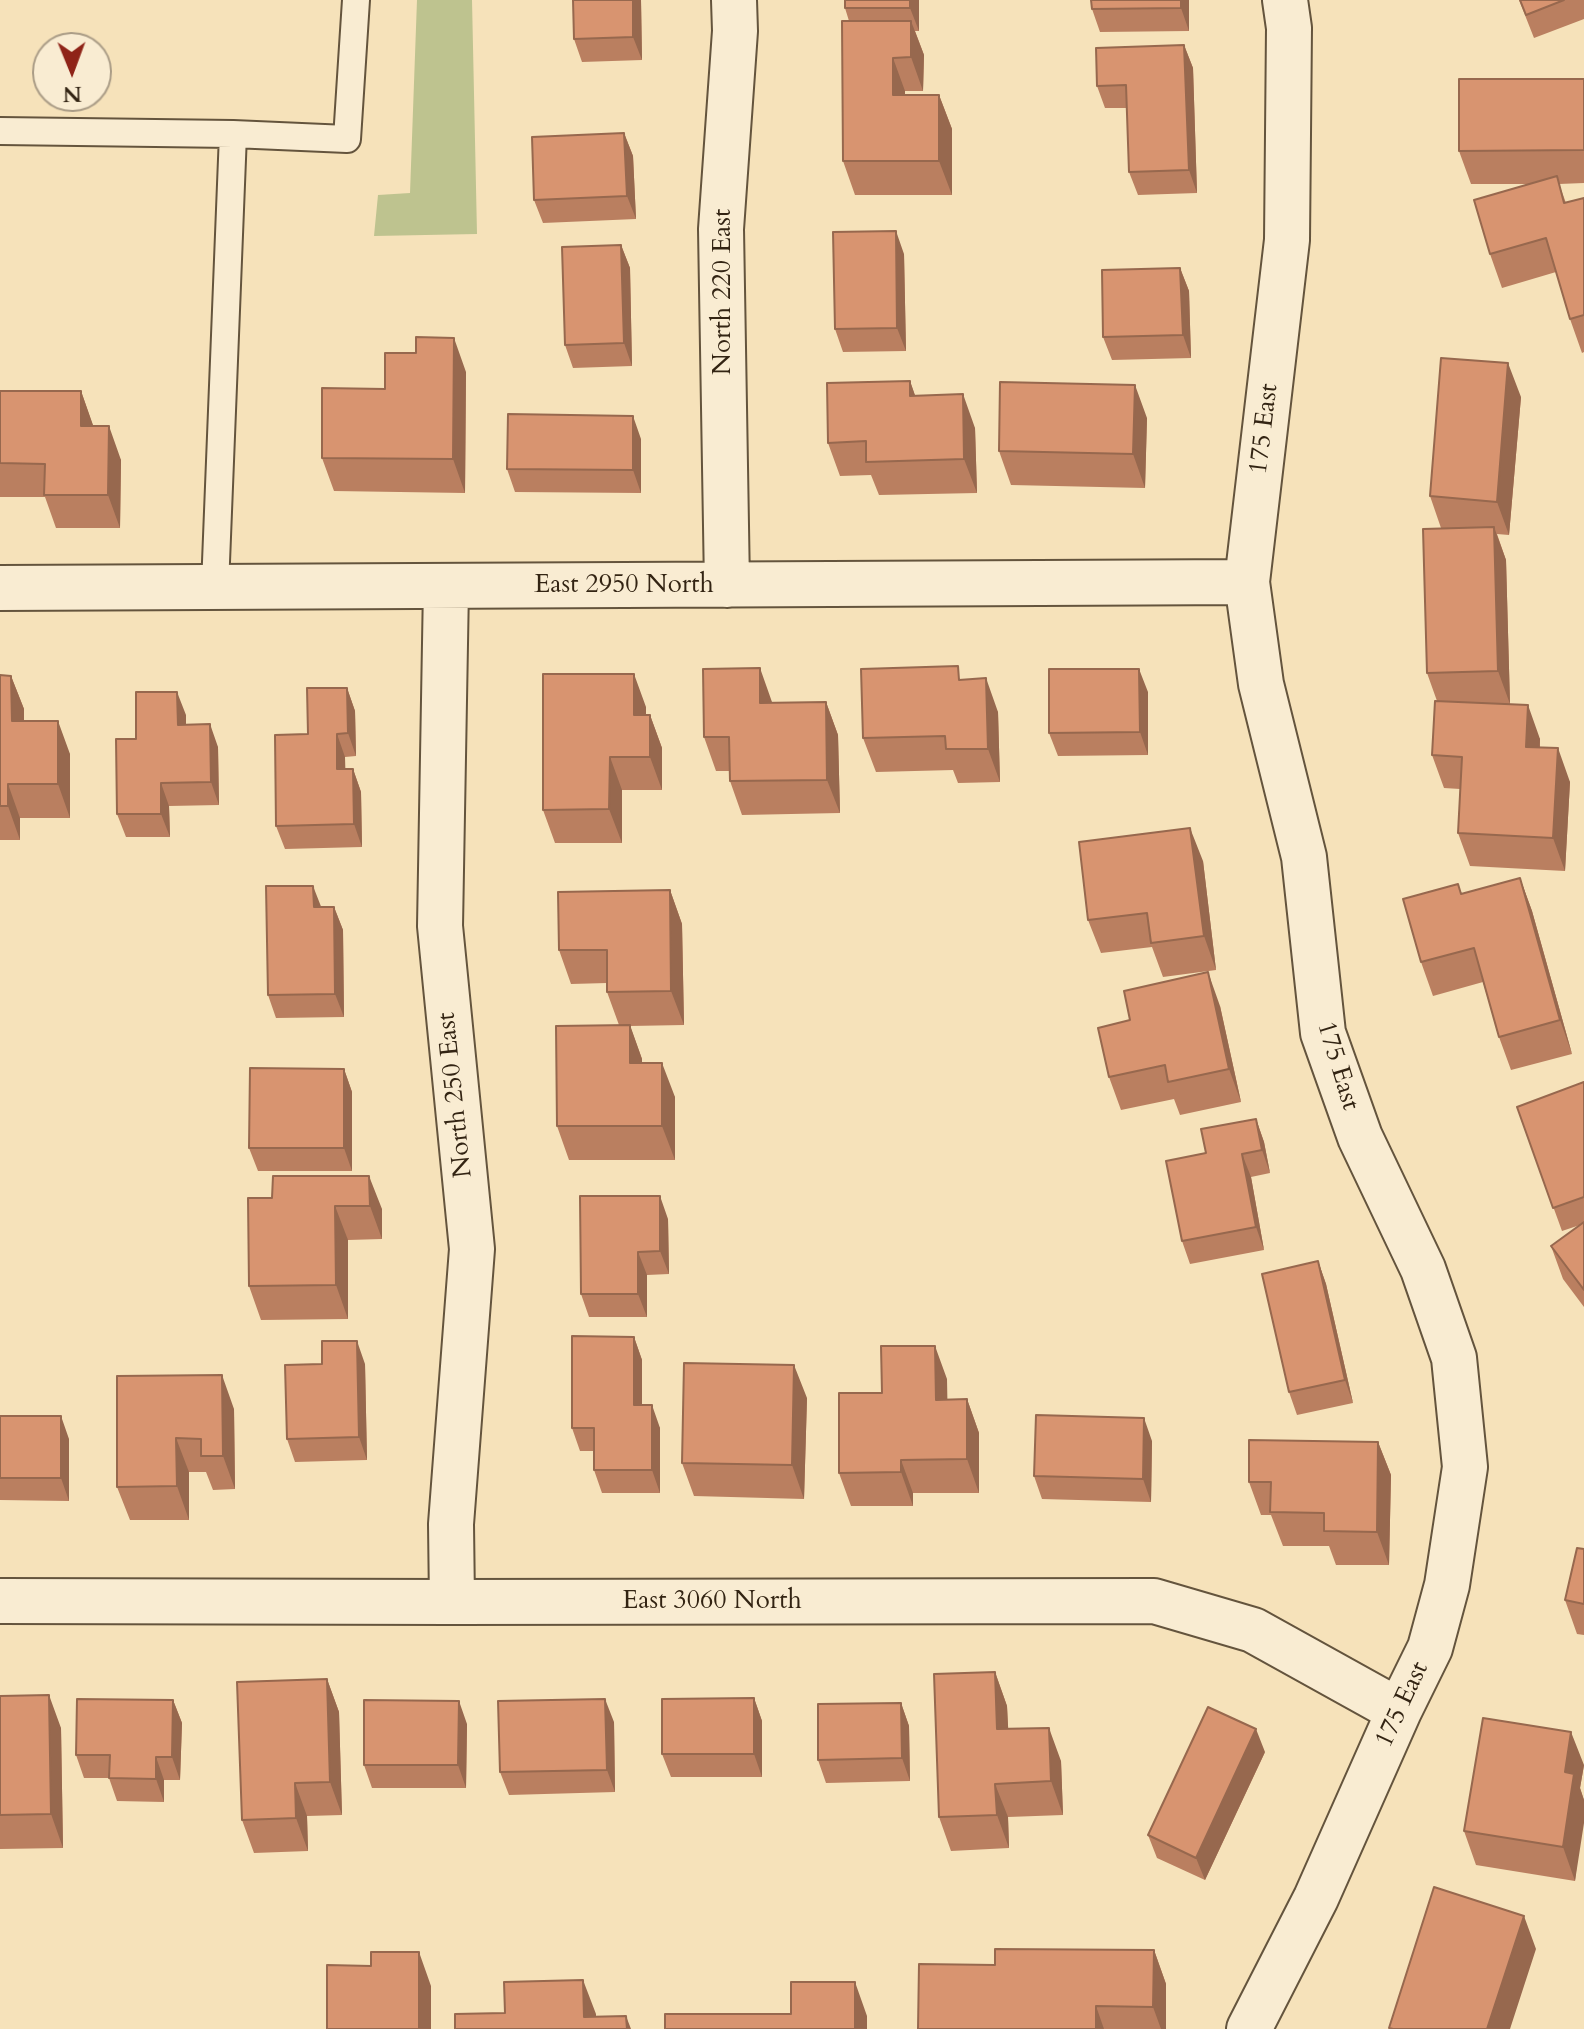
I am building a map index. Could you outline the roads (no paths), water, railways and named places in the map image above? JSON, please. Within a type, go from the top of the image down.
[{"type":"street","name":"North 220 East","points":[[727,585],[721,229],[735,31],[734,0]]},
{"type":"street","name":"175 East","points":[[1249,2029],[1316,1898],[1430,1648],[1447,1585],[1465,1467],[1454,1358],[1423,1269],[1360,1137],[1323,1033],[1304,857],[1261,684],[1247,582],[1287,240],[1289,28],[1285,0]]},
{"type":"street","name":"East 2950 North","points":[[0,588],[1247,582]]},
{"type":"street","name":"North 250 East","points":[[446,587],[440,926],[472,1249],[451,1524],[452,1602]]},
{"type":"street","name":"East 3060 North","points":[[0,1601],[1154,1601],[1253,1630],[1399,1711]]},
{"type":"lane","points":[[0,131],[347,139],[356,0]]},
{"type":"lane","points":[[215,587],[233,134]]}]
